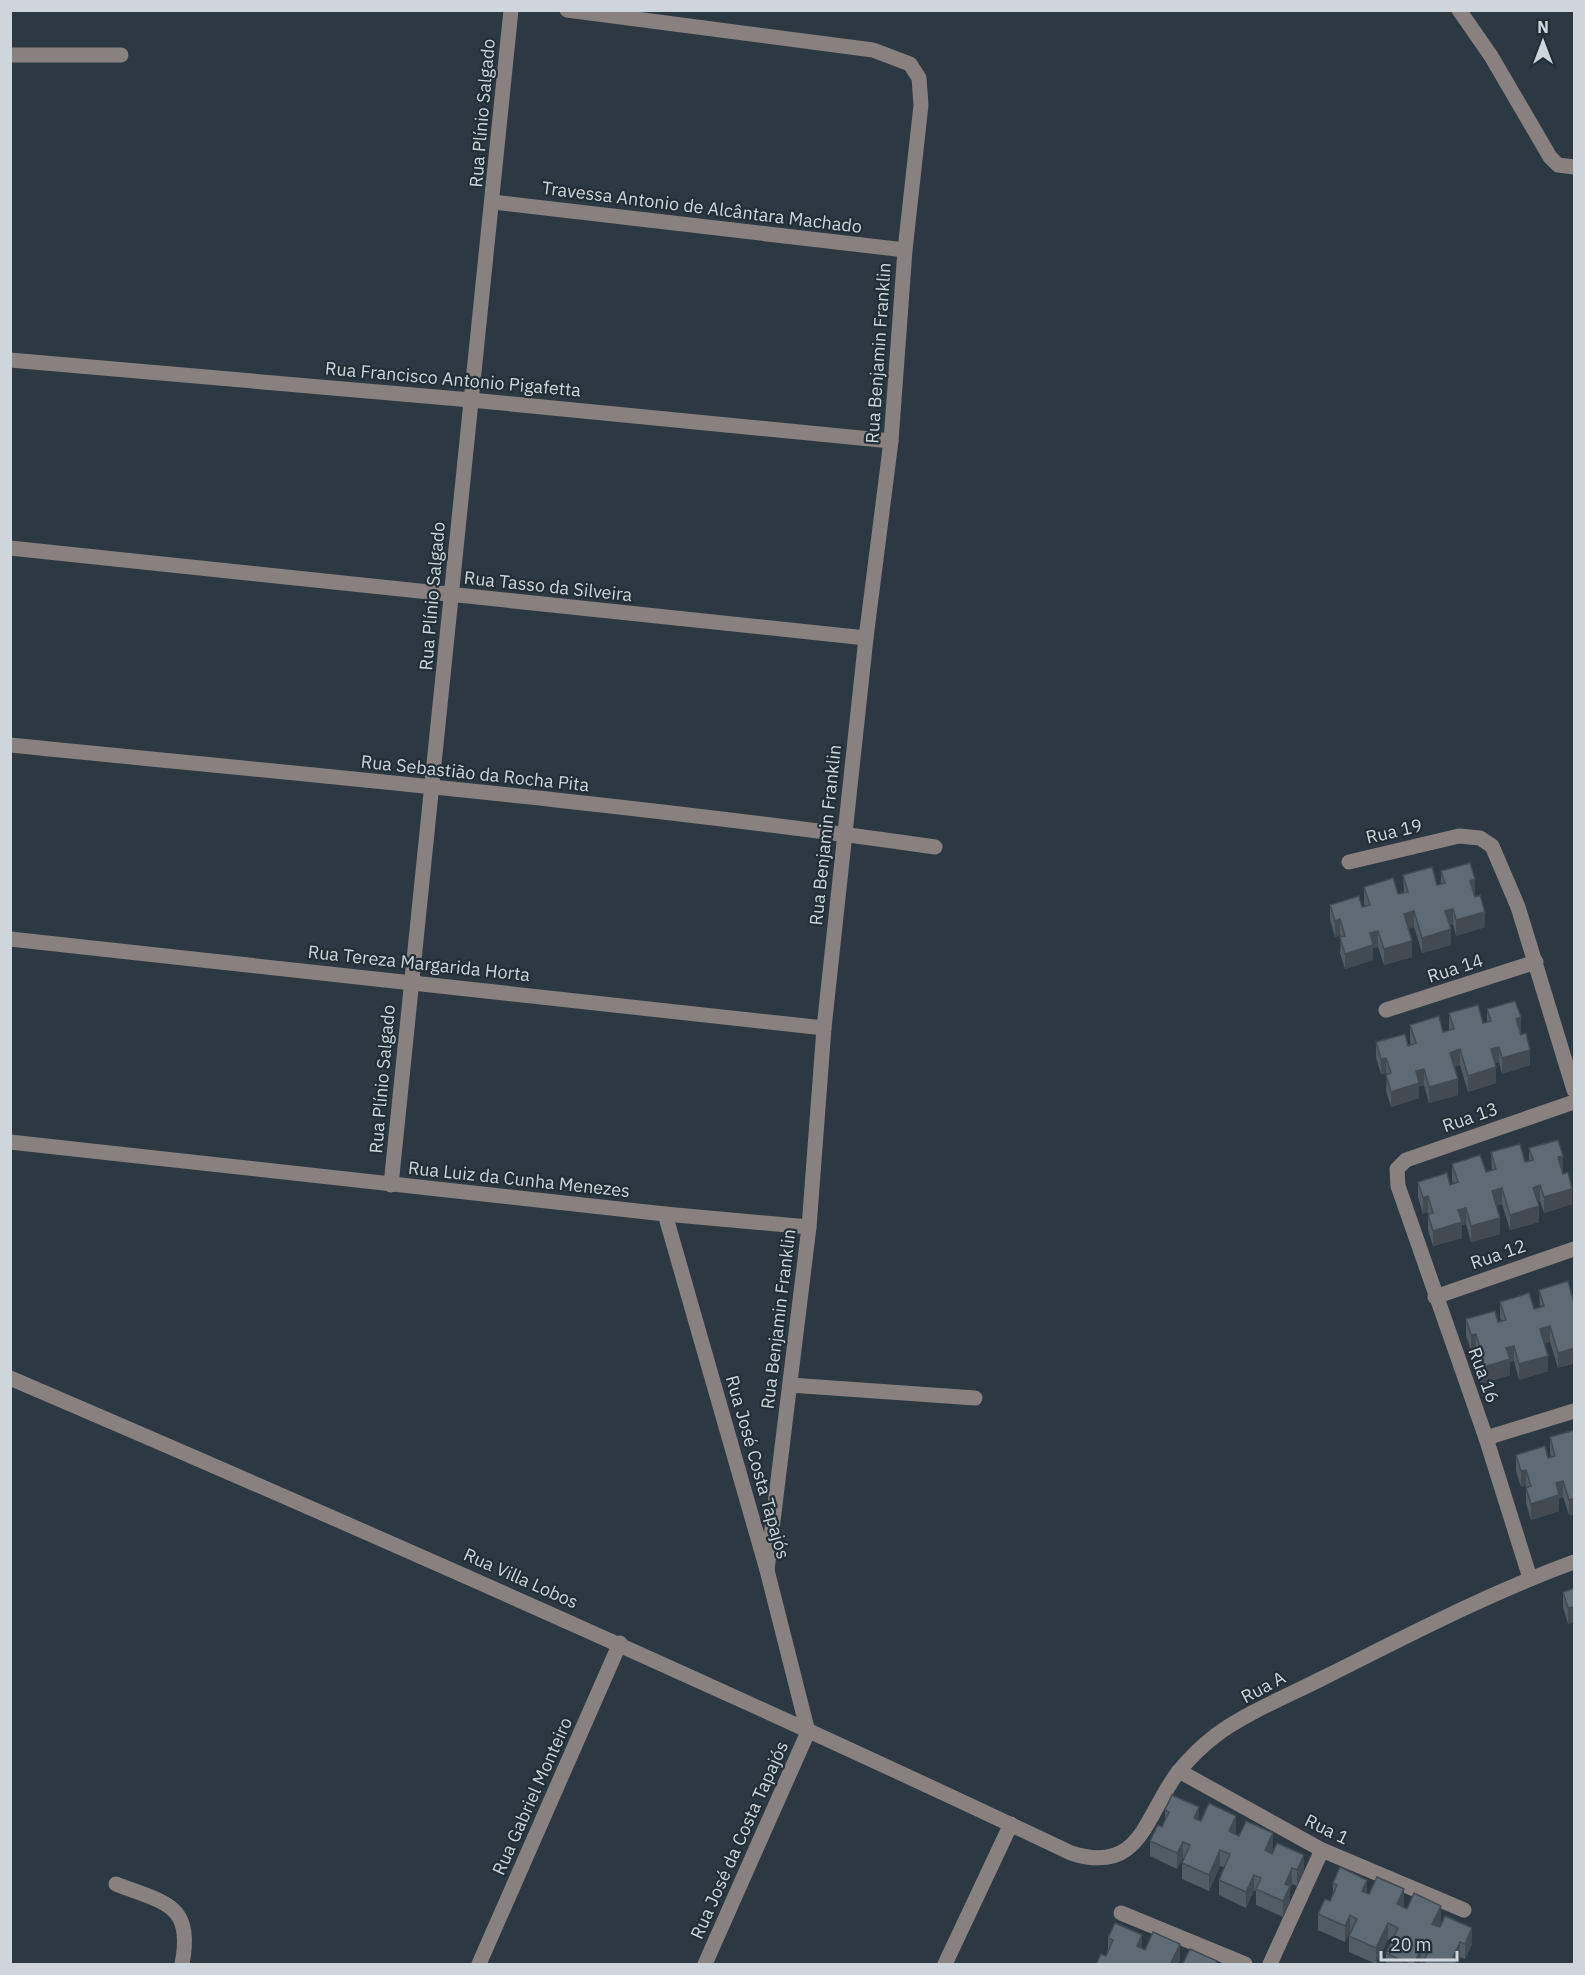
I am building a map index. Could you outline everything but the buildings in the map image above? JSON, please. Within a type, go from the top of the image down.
[{"type":"street","name":"Rua Plínio Salgado","points":[[391,1185],[410,981],[434,787],[450,595],[493,202],[511,10]]},
{"type":"street","name":"Rua Benjamin Franklin","points":[[567,10],[873,50],[910,64],[919,78],[921,105],[905,250],[891,441],[866,638],[824,1028],[809,1227],[767,1570]]},
{"type":"street","points":[[1459,10],[1491,56],[1550,157],[1558,165],[1575,167]]},
{"type":"street","points":[[10,55],[121,55]]},
{"type":"street","name":"Travessa Antonio de Alcântara Machado","points":[[493,202],[905,250]]},
{"type":"street","name":"Rua Francisco Antonio Pigafetta","points":[[10,360],[471,399],[891,441]]},
{"type":"street","name":"Rua Tasso da Silveira","points":[[10,548],[866,638]]},
{"type":"street","name":"Rua Sebastião da Rocha Pita","points":[[10,745],[434,787],[846,834],[935,847]]},
{"type":"street","name":"Rua 19","points":[[1348,862],[1448,838],[1470,836],[1492,846],[1518,907],[1575,1090]]},
{"type":"street","name":"Rua Tereza Margarida Horta","points":[[10,939],[824,1028]]},
{"type":"street","name":"Rua 14","points":[[1386,1010],[1536,962]]},
{"type":"street","name":"Rua 13","points":[[1398,1186],[1397,1169],[1406,1160],[1575,1102]]},
{"type":"street","name":"Rua Luiz da Cunha Menezes","points":[[10,1142],[665,1215],[809,1227]]},
{"type":"street","name":"Rua 16","points":[[1398,1186],[1485,1438],[1530,1578]]},
{"type":"street","name":"Rua José Costa Tapajós","points":[[665,1215],[767,1570],[808,1732]]},
{"type":"street","name":"Rua 12","points":[[1435,1297],[1575,1249]]},
{"type":"street","name":"Rua Villa Lobos","points":[[10,1378],[407,1548],[620,1643],[1011,1824]]},
{"type":"street","points":[[790,1385],[975,1398]]},
{"type":"street","points":[[1485,1438],[1575,1411]]},
{"type":"street","name":"Rua A","points":[[1011,1824],[1081,1856],[1091,1859],[1112,1857],[1130,1848],[1136,1841],[1179,1771],[1215,1735],[1455,1611],[1530,1578],[1575,1562]]},
{"type":"street","name":"Rua Gabriel Monteiro","points":[[479,1965],[620,1643]]},
{"type":"street","name":"Rua José da Costa Tapajós","points":[[705,1965],[808,1732]]},
{"type":"street","name":"Rua 1","points":[[1179,1771],[1322,1850],[1464,1910]]},
{"type":"street","points":[[945,1965],[1011,1824]]},
{"type":"street","points":[[1270,1965],[1322,1850]]},
{"type":"street","points":[[116,1884],[169,1905],[182,1918],[186,1932],[182,1965]]},
{"type":"street","points":[[1120,1912],[1245,1965]]}]
